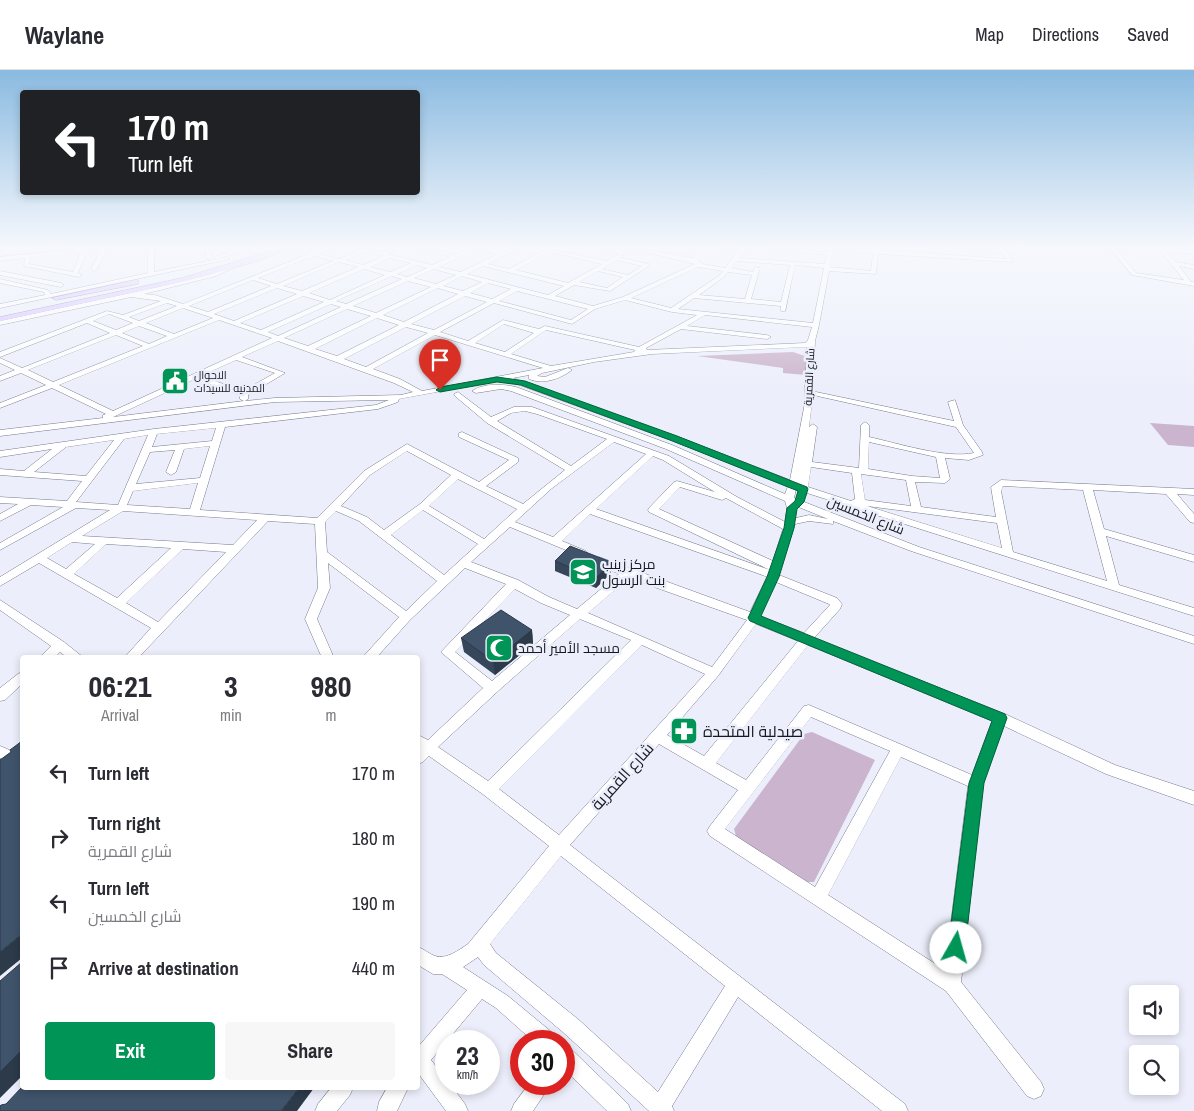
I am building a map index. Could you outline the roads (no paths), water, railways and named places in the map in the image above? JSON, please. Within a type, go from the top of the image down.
[{"type":"main road","points":[[20,305],[67,296]]},
{"type":"main road","points":[[0,308],[80,296]]},
{"type":"main road","points":[[0,321],[101,296]]},
{"type":"main road","points":[[25,314],[116,296]]},
{"type":"street","points":[[0,308],[49,296]]},
{"type":"street","points":[[0,321],[44,314],[129,296]]},
{"type":"street","points":[[139,296],[155,297],[182,305],[338,359],[422,394]]},
{"type":"street","points":[[0,378],[206,296]]},
{"type":"street","points":[[208,314],[253,296]]},
{"type":"street","points":[[234,323],[298,296]]},
{"type":"street","points":[[307,296],[550,368]]},
{"type":"street","points":[[261,333],[343,296]]},
{"type":"street","points":[[96,422],[370,296]]},
{"type":"street","points":[[308,349],[417,296]]},
{"type":"street","points":[[338,359],[459,296]]},
{"type":"street","points":[[468,296],[572,322],[593,308],[630,296]]},
{"type":"street","points":[[366,370],[503,296]]},
{"type":"street","points":[[540,301],[548,296],[593,308]]},
{"type":"street","points":[[672,310],[693,296],[784,304]]},
{"type":"street","points":[[747,301],[749,296]]},
{"type":"street","points":[[781,322],[786,296]]},
{"type":"street","name":"شارع القمرية","points":[[444,966],[459,960],[474,950],[560,845],[714,673],[754,618],[774,573],[789,525],[793,503],[792,486],[802,449],[808,408],[811,341],[822,296]]},
{"type":"street","points":[[793,503],[804,489],[808,464],[816,394],[817,355],[825,296]]},
{"type":"street","points":[[625,298],[672,310],[816,325]]},
{"type":"street","points":[[123,317],[167,301]]},
{"type":"street","points":[[525,311],[533,306]]},
{"type":"street","points":[[74,307],[96,317]]},
{"type":"street","points":[[0,355],[109,312],[173,336]]},
{"type":"street","points":[[0,330],[44,314]]},
{"type":"street","points":[[497,379],[638,351],[703,314]]},
{"type":"street","points":[[0,406],[54,386],[219,318]]},
{"type":"street","points":[[506,354],[560,319]]},
{"type":"street","points":[[87,321],[149,346]]},
{"type":"street","points":[[761,348],[772,321]]},
{"type":"street","points":[[469,343],[503,322],[638,351],[652,352],[800,346],[811,341]]},
{"type":"street","points":[[679,327],[767,337]]},
{"type":"street","points":[[550,368],[540,371],[532,377],[534,379],[546,379],[563,371],[620,360],[685,354],[794,351],[804,354],[811,359]]},
{"type":"street","points":[[196,377],[244,394],[281,373],[237,358]]},
{"type":"street","points":[[0,360],[113,414]]},
{"type":"street","points":[[560,396],[552,386],[563,371]]},
{"type":"street","name":"شارع الخمسين","points":[[422,394],[497,379],[522,383],[673,438],[792,486],[1194,612]]},
{"type":"street","name":"شارع الخمسين","points":[[422,394],[429,399],[501,387],[513,389],[669,447],[793,503],[887,539],[1194,640]]},
{"type":"street","points":[[244,394],[244,404]]},
{"type":"street","points":[[0,433],[275,400],[401,397],[422,394]]},
{"type":"street","points":[[458,394],[490,421],[571,470]]},
{"type":"street","points":[[816,394],[959,425]]},
{"type":"street","points":[[0,454],[154,432],[378,407],[401,397]]},
{"type":"street","points":[[271,419],[275,400]]},
{"type":"street","points":[[864,438],[940,454],[969,458],[978,455],[977,448],[959,425],[952,402]]},
{"type":"street","points":[[490,421],[513,409],[527,408],[652,453],[684,468],[747,506]]},
{"type":"street","points":[[194,513],[221,425]]},
{"type":"street","points":[[860,502],[860,470],[865,425]]},
{"type":"street","points":[[0,582],[121,508],[154,432]]},
{"type":"street","points":[[462,435],[515,460],[480,486]]},
{"type":"street","points":[[0,547],[72,505],[88,479],[122,436]]},
{"type":"street","points":[[371,655],[406,617],[548,486],[613,439]]},
{"type":"street","points":[[145,450],[216,443]]},
{"type":"street","points":[[26,474],[62,446]]},
{"type":"street","points":[[171,472],[181,446]]},
{"type":"street","points":[[327,655],[311,619],[324,588],[320,521],[367,473],[408,447],[457,475],[524,509]]},
{"type":"street","points":[[555,541],[652,453]]},
{"type":"street","points":[[808,464],[900,475],[910,479],[942,481],[945,479],[940,454]]},
{"type":"street","points":[[0,472],[88,479]]},
{"type":"street","points":[[384,535],[422,506],[457,475]]},
{"type":"street","points":[[910,479],[916,509]]},
{"type":"street","points":[[130,488],[204,480]]},
{"type":"street","points":[[1008,554],[996,490],[996,487],[1001,483],[1194,492]]},
{"type":"street","points":[[706,765],[836,604],[653,510],[677,484],[680,484],[747,506],[789,525],[809,518],[887,539]]},
{"type":"street","points":[[1087,486],[1114,586]]},
{"type":"street","points":[[1168,490],[1194,520]]},
{"type":"street","points":[[0,500],[320,521]]},
{"type":"street","points":[[0,518],[29,502]]},
{"type":"street","points":[[846,504],[860,502],[1002,521]]},
{"type":"street","points":[[333,506],[363,519],[444,581]]},
{"type":"street","points":[[422,506],[485,544]]},
{"type":"street","points":[[588,510],[774,573]]},
{"type":"street","points":[[944,533],[946,513]]},
{"type":"street","points":[[133,655],[266,517]]},
{"type":"street","points":[[510,523],[627,573],[754,618],[1000,718],[1111,770],[1194,798]]},
{"type":"street","points":[[947,560],[895,539],[888,533],[888,530],[894,524],[955,537]]},
{"type":"street","points":[[1100,531],[1194,559]]},
{"type":"street","points":[[71,539],[236,549]]},
{"type":"street","points":[[67,574],[104,541]]},
{"type":"street","points":[[118,604],[180,546]]},
{"type":"street","points":[[322,553],[406,617]]},
{"type":"street","points":[[39,558],[160,628]]},
{"type":"street","points":[[463,564],[514,583],[545,600],[640,639],[714,673]]},
{"type":"street","points":[[627,573],[421,750],[489,790],[898,1111]]},
{"type":"street","points":[[492,688],[447,652],[514,583]]},
{"type":"street","points":[[0,604],[74,655]]},
{"type":"street","points":[[489,790],[640,639]]},
{"type":"street","points":[[48,655],[60,645]]},
{"type":"street","points":[[0,696],[6,685],[20,678]]},
{"type":"street","points":[[976,783],[809,710],[715,831],[952,985],[1034,1089]]},
{"type":"street","points":[[952,985],[976,783],[1000,718]]},
{"type":"street","points":[[657,736],[748,789]]},
{"type":"street","points":[[818,898],[898,749]]},
{"type":"street","points":[[0,752],[18,754]]},
{"type":"street","points":[[0,770],[18,754]]},
{"type":"street","points":[[479,944],[490,959],[572,1027],[662,1109],[736,984]]},
{"type":"street","points":[[420,956],[433,965],[444,966],[502,1002],[534,1030]]},
{"type":"street","points":[[420,1057],[480,988]]},
{"type":"street","points":[[420,1062],[458,1111]]},
{"type":"street","points":[[575,1067],[621,1111]]},
{"type":"street","points":[[325,1111],[341,1090]]},
{"type":"street","points":[[386,1110],[397,1090]]},
{"type":"street","points":[[521,1111],[533,1095]]},
{"type":"place","name":"الاحوال المدنيه للسيدات","points":[[175,381]]},
{"type":"place","name":"مركز زينب بنت الرسول","points":[[583,572]]},
{"type":"place","name":"مسجد الأمير أحمد","points":[[499,648]]},
{"type":"place","name":"صيدلية المتحدة","points":[[684,731]]}]
